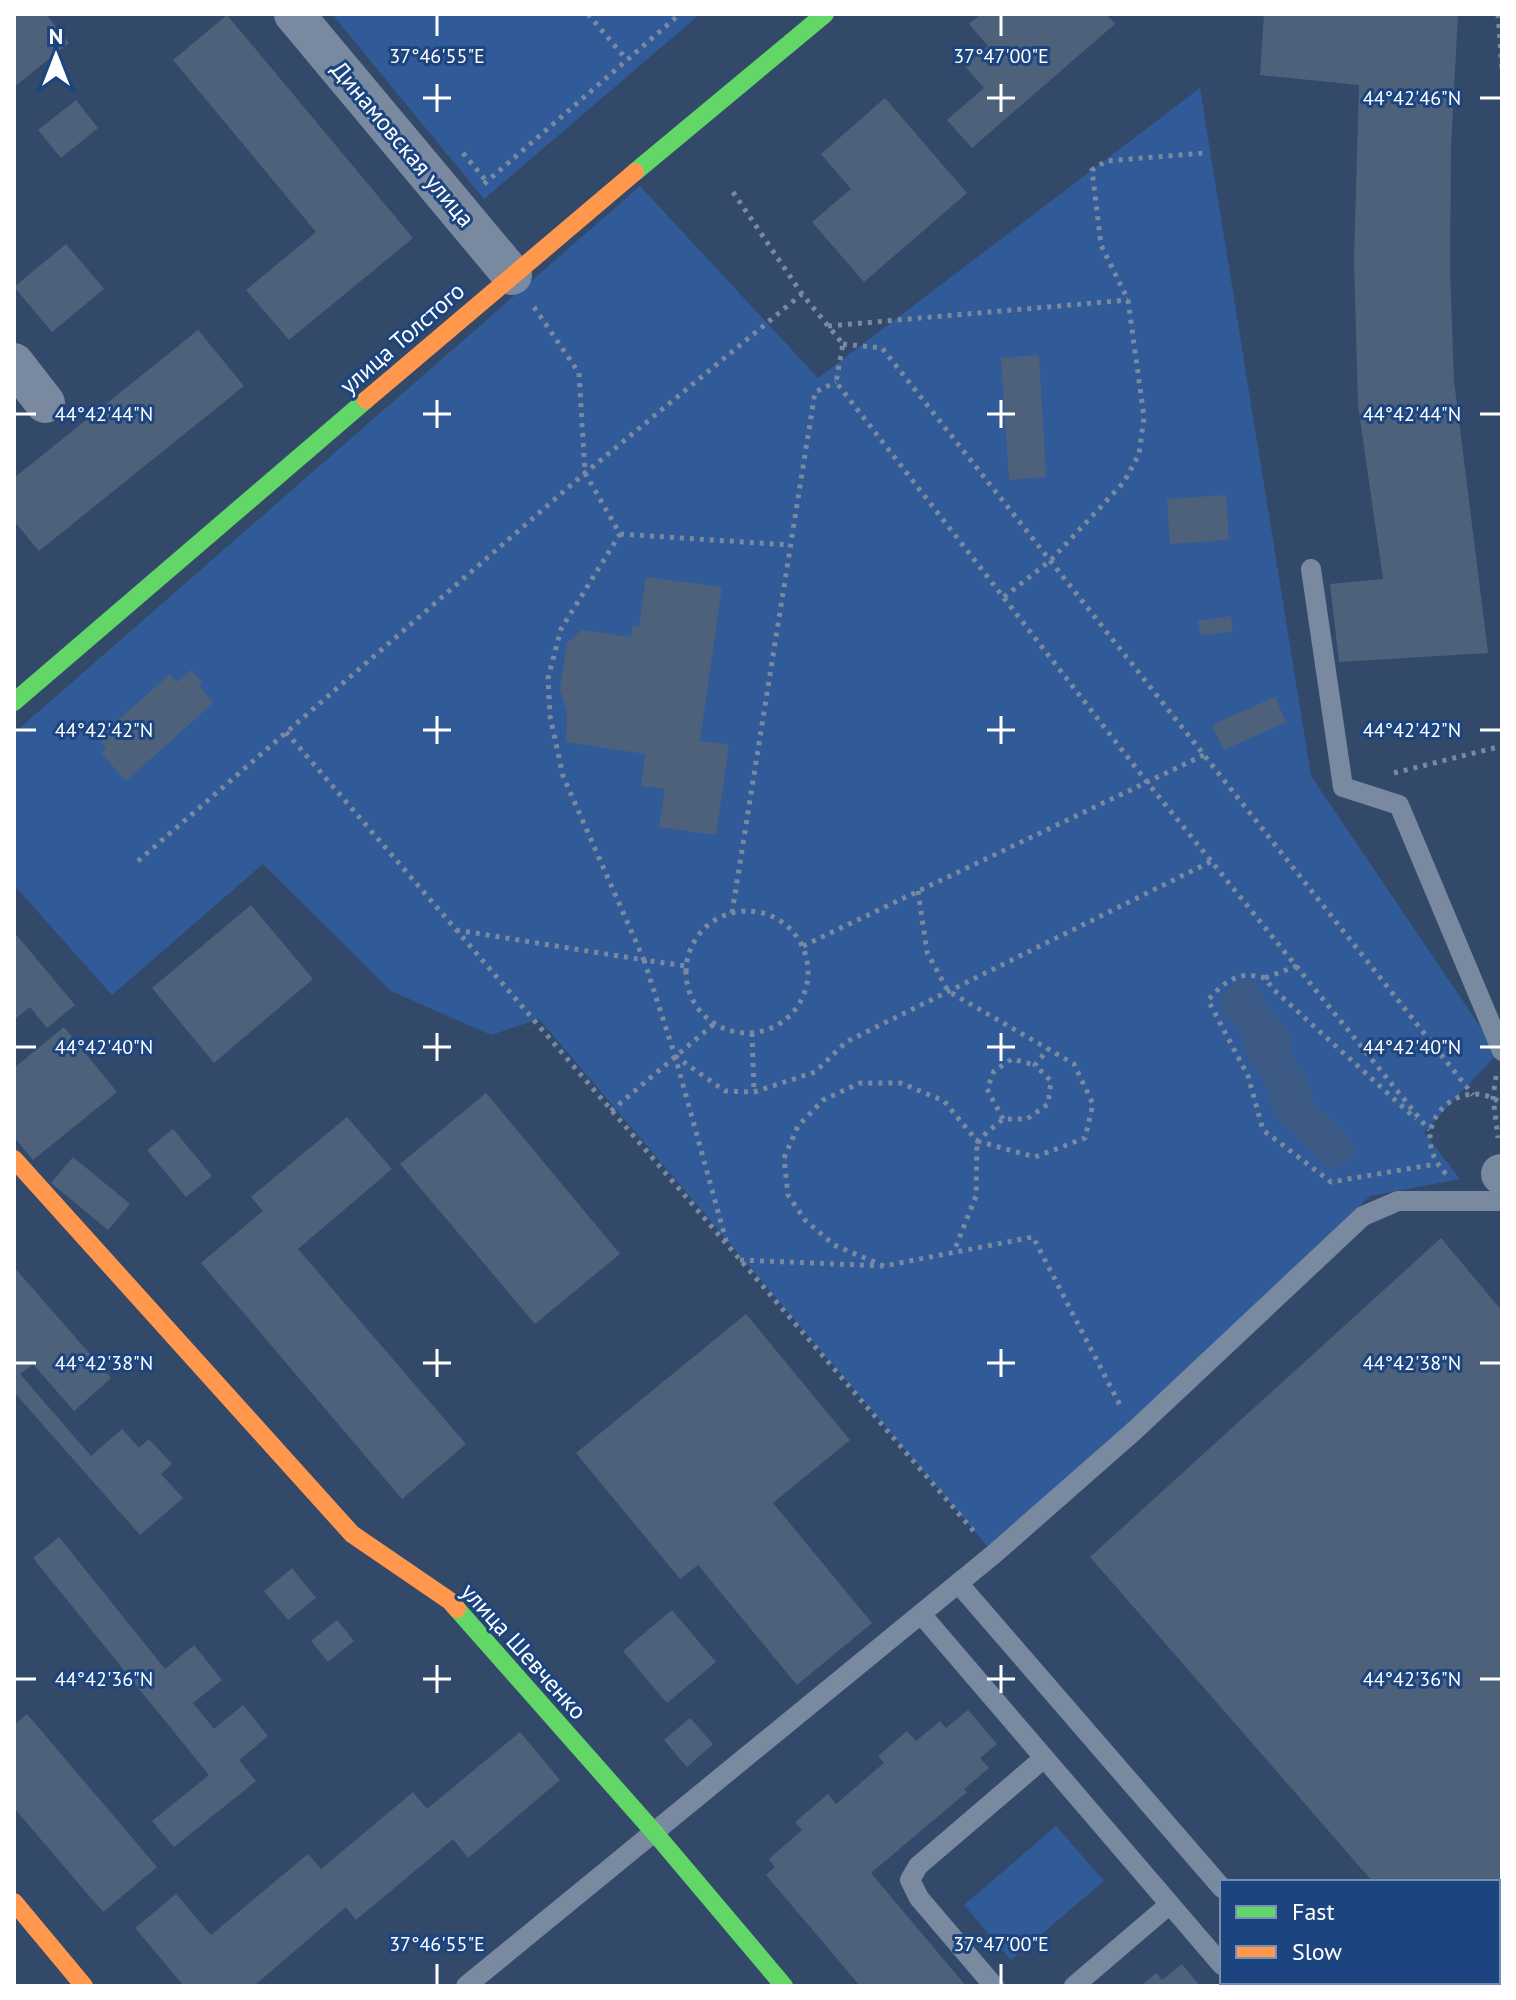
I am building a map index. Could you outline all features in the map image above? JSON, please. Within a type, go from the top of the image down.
[{"type":"street","name":"Динамовская улица","points":[[294,14],[512,275]]},
{"type":"street","name":"улица Толстого","points":[[14,702],[512,275],[825,14]]},
{"type":"street","points":[[14,363],[45,403]]},
{"type":"street","name":"улица Шевченко","points":[[15,1163],[352,1534],[450,1601],[654,1832],[784,1986]]},
{"type":"street","points":[[14,1902],[84,1986]]},
{"type":"lane","points":[[1311,569],[1343,787],[1399,805],[1500,1059]]},
{"type":"lane","points":[[466,1986],[994,1554],[1134,1431],[1363,1216],[1398,1201],[1502,1201]]},
{"type":"lane","points":[[958,1583],[1220,1886]]},
{"type":"lane","points":[[921,1614],[1220,1963]]},
{"type":"lane","points":[[994,1986],[919,1898],[910,1880],[918,1866],[1044,1758]]},
{"type":"lane","points":[[1074,1986],[1170,1904]]},
{"type":"path","points":[[588,14],[627,60]]},
{"type":"path","points":[[456,208],[680,14]]},
{"type":"path","points":[[1498,14],[1502,68]]},
{"type":"path","points":[[1004,597],[1051,560],[1124,482],[1139,454],[1144,417],[1128,300],[1101,245],[1092,170],[1106,161],[1204,153]]},
{"type":"path","points":[[733,192],[802,294],[843,344],[882,348],[1473,1095]]},
{"type":"path","points":[[512,275],[579,373],[585,473],[620,534]]},
{"type":"path","points":[[138,861],[585,473],[802,294]]},
{"type":"path","points":[[828,326],[1128,300]]},
{"type":"path","points":[[843,344],[836,382],[1147,782],[1429,1130],[1273,989],[1265,978],[1252,974],[1224,981],[1208,1000],[1248,1076],[1263,1130],[1331,1182],[1436,1164]]},
{"type":"path","points":[[732,913],[815,392],[836,382]]},
{"type":"path","points":[[620,534],[790,545]]},
{"type":"path","points":[[620,534],[561,629],[548,678],[550,716],[563,776],[644,960],[675,1056],[728,1246]]},
{"type":"path","points":[[286,732],[994,1554]]},
{"type":"path","points":[[1343,787],[1502,746]]},
{"type":"path","points":[[803,946],[1206,754]]},
{"type":"path","points":[[675,1056],[725,1091],[754,1092],[815,1072],[846,1042],[1212,861]]},
{"type":"path","points":[[884,1266],[834,1245],[805,1220],[788,1195],[784,1158],[798,1126],[823,1100],[860,1083],[901,1083],[944,1101],[977,1141],[1035,1157],[1085,1138],[1093,1104],[1074,1064],[948,991],[927,952],[918,891]]},
{"type":"path","points":[[753,911],[774,917],[791,929],[803,946],[808,965],[807,985],[800,1003],[788,1018],[771,1028],[752,1033],[733,1031],[714,1023],[693,999],[687,983],[686,966],[691,948],[701,932],[715,920],[732,913],[753,911]]},
{"type":"path","points":[[455,929],[686,966]]},
{"type":"path","points":[[1265,978],[1297,966]]},
{"type":"path","points":[[611,1111],[714,1023]]},
{"type":"path","points":[[752,1033],[754,1092]]},
{"type":"path","points":[[1035,1065],[1048,1049]]},
{"type":"path","points":[[954,1251],[976,1196],[977,1141],[1003,1119],[1027,1119],[1048,1104],[1051,1081],[1035,1065],[1012,1059],[994,1071],[987,1089],[1003,1119]]},
{"type":"path","points":[[1500,1059],[1493,1097],[1502,1174]]},
{"type":"path","points":[[1447,1175],[1436,1164],[1429,1143],[1434,1119],[1450,1102],[1473,1095],[1493,1097],[1502,1104]]},
{"type":"path","points":[[740,1260],[884,1266],[1033,1237],[1134,1431]]},
{"type":"shaded area","points":[[332,14],[700,14],[484,199]]},
{"type":"shaded area","points":[[1200,88],[1311,776],[1498,1053],[1424,1132],[1460,1179],[1370,1196],[994,1554],[539,1019],[491,1035],[391,991],[263,864],[112,995],[14,885],[14,733],[640,186],[818,378]]},
{"type":"shaded area","points":[[1242,979],[1256,983],[1268,1008],[1288,1029],[1292,1042],[1291,1056],[1307,1079],[1315,1105],[1346,1133],[1354,1145],[1355,1159],[1328,1170],[1304,1143],[1276,1119],[1265,1084],[1245,1053],[1239,1030],[1218,1002],[1231,985]]},
{"type":"shaded area","points":[[1056,1826],[1104,1881],[1011,1960],[964,1905]]},
{"type":"building","points":[[14,14],[46,14],[69,43],[14,87]]},
{"type":"building","points":[[981,14],[1106,14],[1115,24],[972,148],[947,120],[984,88],[965,66],[988,46],[969,24]]},
{"type":"building","points":[[1264,14],[1458,14],[1451,147],[1450,271],[1454,381],[1488,653],[1339,662],[1330,584],[1383,579],[1358,405],[1354,260],[1359,85],[1260,75]]},
{"type":"building","points":[[227,15],[413,238],[289,340],[246,290],[316,232],[173,60]]},
{"type":"building","points":[[885,98],[967,193],[864,282],[812,222],[851,189],[821,154]]},
{"type":"building","points":[[76,100],[98,128],[61,158],[38,130]]},
{"type":"building","points":[[66,244],[104,289],[52,332],[14,287]]},
{"type":"building","points":[[198,330],[244,386],[39,551],[14,521],[14,478]]},
{"type":"building","points":[[1039,355],[1046,477],[1009,480],[1001,358]]},
{"type":"building","points":[[1226,495],[1229,540],[1170,544],[1167,499]]},
{"type":"building","points":[[646,577],[722,587],[700,741],[729,745],[716,835],[659,827],[665,789],[641,786],[645,754],[566,742],[567,713],[560,689],[567,643],[582,630],[631,637],[633,625],[639,627]]},
{"type":"building","points":[[1231,616],[1233,631],[1201,636],[1198,621]]},
{"type":"building","points":[[191,670],[203,683],[199,686],[213,703],[126,781],[101,753],[106,748],[101,742],[118,727],[115,723],[170,674],[177,682]]},
{"type":"building","points":[[1275,697],[1286,722],[1224,750],[1212,725]]},
{"type":"building","points":[[251,905],[313,979],[214,1063],[152,988]]},
{"type":"building","points":[[14,932],[75,1005],[47,1028],[30,1007],[14,1020]]},
{"type":"building","points":[[64,1027],[117,1092],[33,1160],[14,1137],[14,1068]]},
{"type":"building","points":[[486,1093],[620,1254],[535,1324],[400,1164]]},
{"type":"building","points":[[347,1117],[392,1169],[298,1249],[466,1444],[402,1499],[201,1263],[263,1211],[251,1197]]},
{"type":"building","points":[[173,1129],[212,1176],[186,1197],[147,1150]]},
{"type":"building","points":[[73,1157],[130,1204],[108,1230],[51,1183]]},
{"type":"building","points":[[1441,1238],[1502,1311],[1502,1923],[1500,1880],[1371,1880],[1090,1557]]},
{"type":"building","points":[[14,1267],[111,1378],[74,1411],[33,1364],[20,1374],[91,1456],[122,1429],[139,1448],[149,1439],[172,1464],[161,1474],[183,1498],[140,1535],[14,1392]]},
{"type":"building","points":[[746,1314],[850,1440],[773,1503],[872,1623],[797,1685],[698,1565],[680,1579],[576,1453]]},
{"type":"building","points":[[59,1537],[165,1669],[194,1645],[222,1680],[193,1703],[214,1729],[243,1705],[268,1736],[239,1760],[256,1781],[174,1847],[152,1821],[209,1775],[33,1558]]},
{"type":"building","points":[[292,1568],[316,1598],[288,1620],[264,1591]]},
{"type":"building","points":[[672,1610],[716,1662],[667,1703],[623,1651]]},
{"type":"building","points":[[337,1620],[354,1641],[328,1662],[311,1641]]},
{"type":"building","points":[[968,1710],[997,1744],[980,1758],[989,1768],[964,1789],[967,1792],[871,1873],[966,1986],[860,1986],[766,1875],[775,1867],[769,1859],[802,1830],[795,1822],[828,1794],[836,1804],[884,1763],[878,1756],[907,1731],[916,1741],[940,1721],[946,1728]]},
{"type":"building","points":[[27,1714],[157,1867],[103,1912],[14,1808],[14,1725]]},
{"type":"building","points":[[690,1718],[713,1744],[687,1767],[664,1740]]},
{"type":"building","points":[[520,1732],[560,1780],[468,1858],[453,1839],[356,1920],[346,1907],[254,1986],[184,1986],[135,1928],[176,1894],[211,1935],[308,1854],[321,1869],[413,1792],[427,1809]]},
{"type":"building","points":[[1182,1964],[1200,1986],[1141,1986],[1156,1973],[1162,1980]]},
{"type":"traffic: fast","points":[[635,172],[825,14]]},
{"type":"traffic: fast","points":[[14,702],[366,400]]},
{"type":"traffic: fast","points":[[457,1609],[654,1832],[784,1986]]},
{"type":"traffic: slow","points":[[366,400],[635,172]]},
{"type":"traffic: slow","points":[[14,1159],[352,1534],[450,1601],[457,1609]]},
{"type":"traffic: slow","points":[[14,1902],[84,1986]]}]
